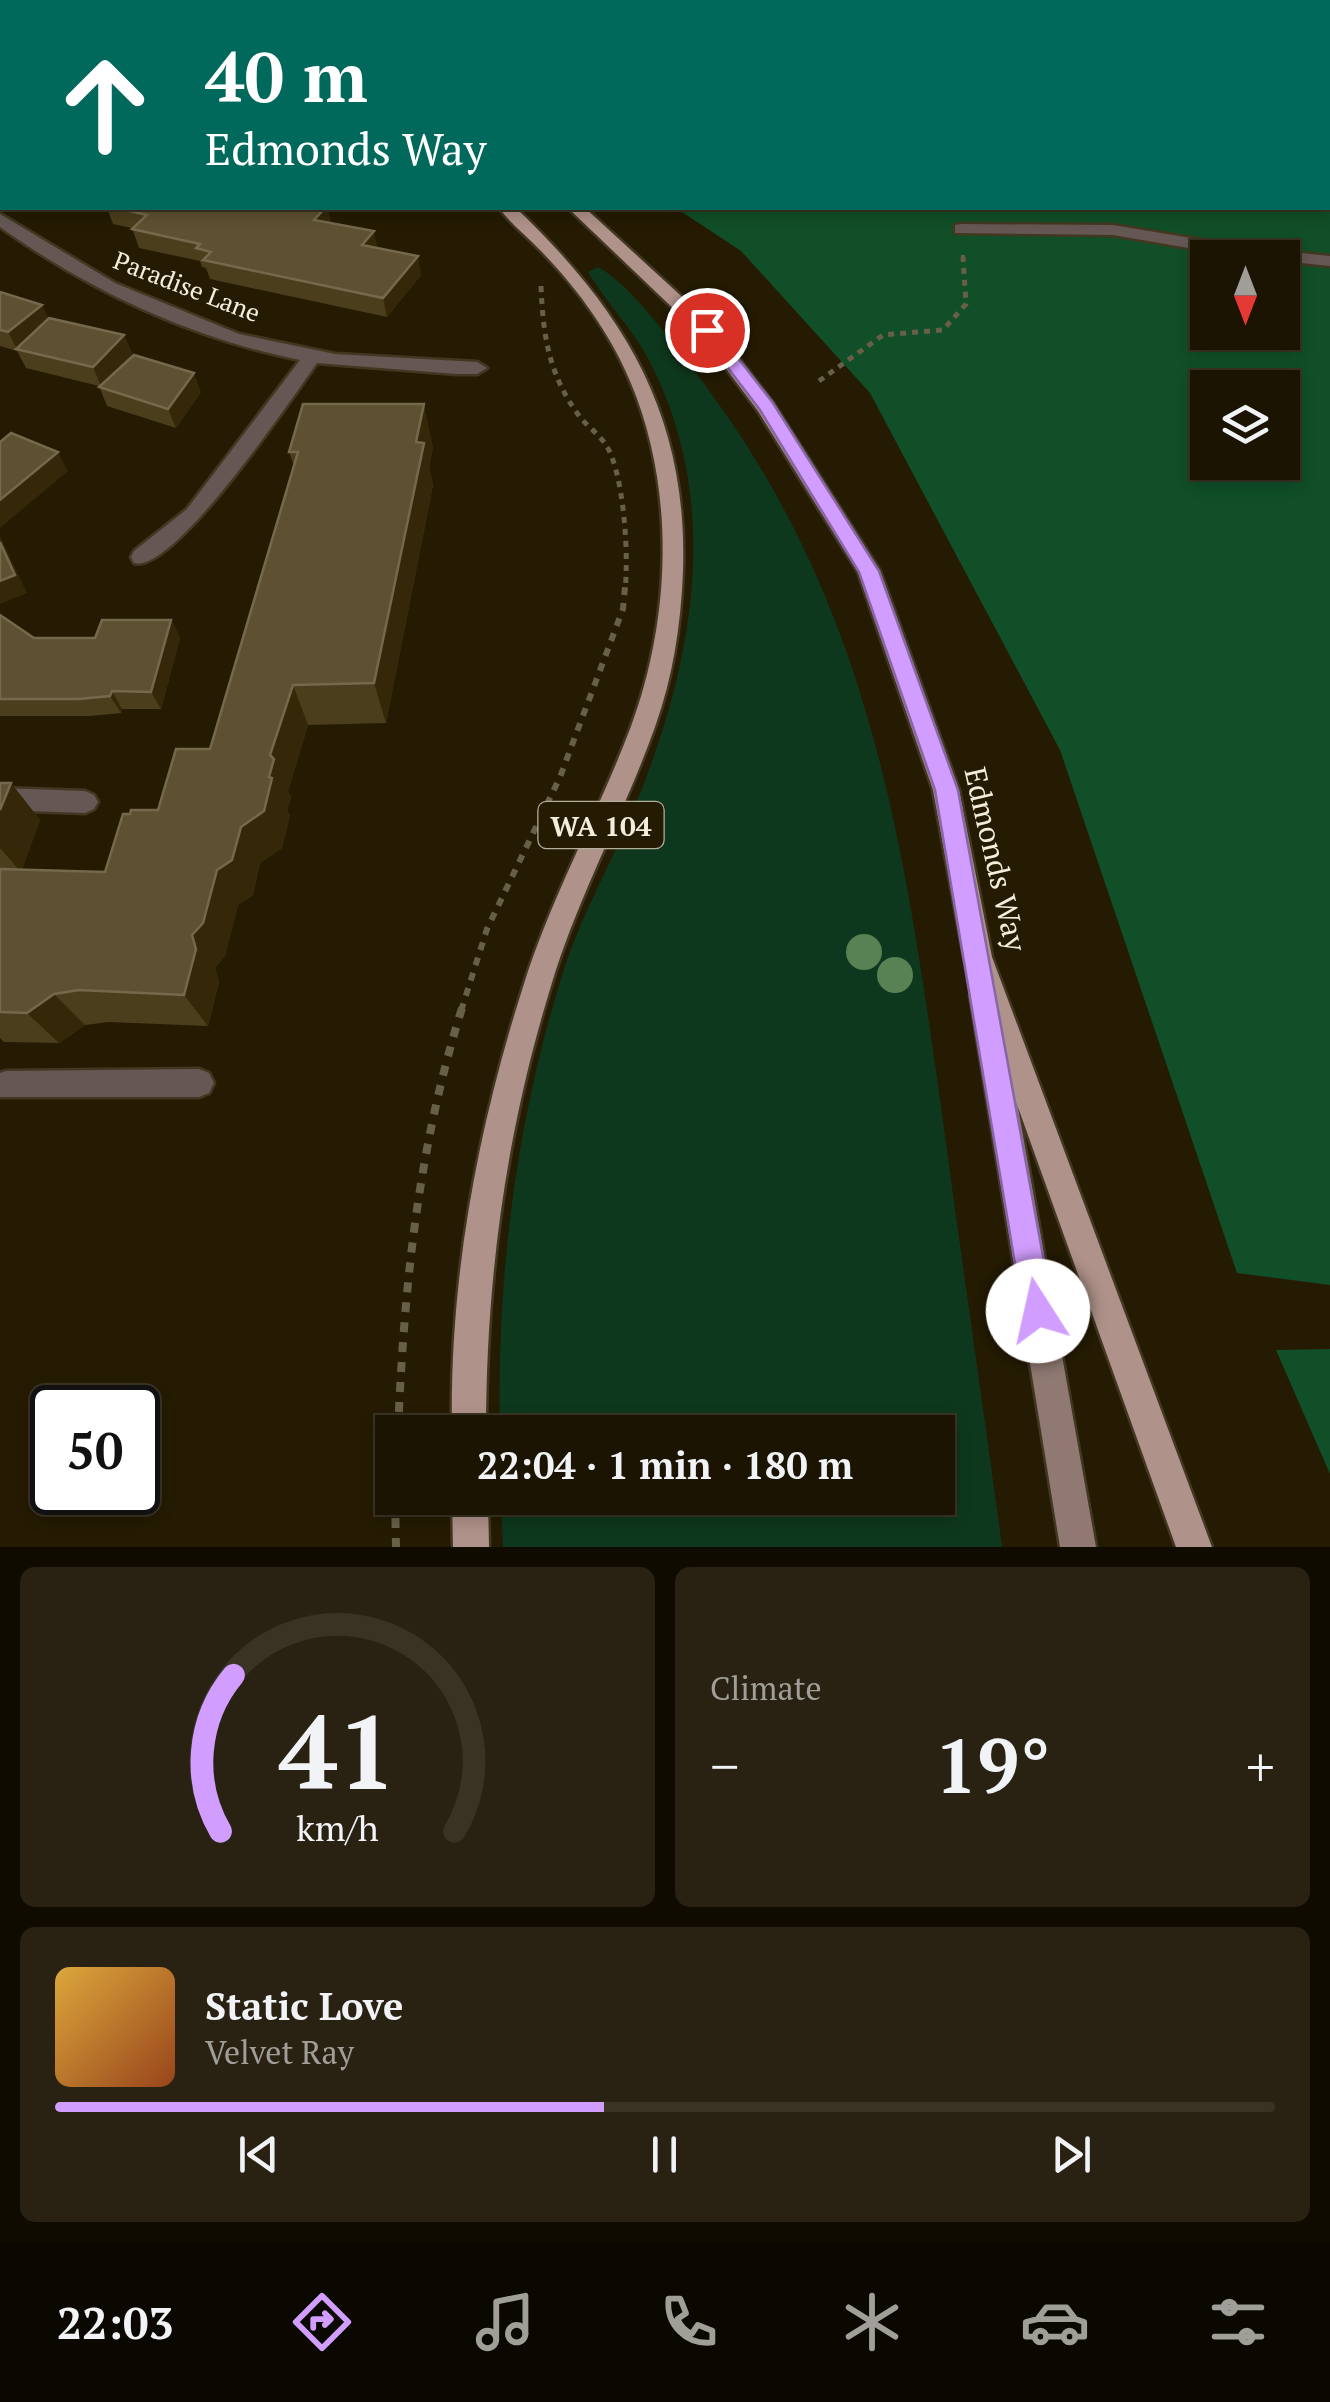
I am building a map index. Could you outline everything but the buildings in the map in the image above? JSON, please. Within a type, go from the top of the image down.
[{"type":"main road","name":"WA 104","points":[[470,1415],[477,1254],[497,1126],[558,923],[650,708],[667,630],[674,555],[675,520],[668,466],[648,393],[589,295],[509,210]]},
{"type":"main road","name":"Edmonds Way","points":[[578,210],[707,330],[766,407],[869,571],[946,790],[978,957],[1194,1547]]},
{"type":"main road","points":[[978,957],[1078,1547]]},
{"type":"main road","points":[[471,1515],[472,1547]]},
{"type":"street","name":"Paradise Lane","points":[[0,219],[47,255],[120,294],[208,328],[312,357],[397,366],[477,368]]},
{"type":"street","points":[[962,229],[1113,230],[1330,261]]},
{"type":"street","points":[[142,557],[194,514],[312,357]]},
{"type":"street","points":[[0,798],[85,802]]},
{"type":"street","points":[[6,1085],[199,1082]]},
{"type":"path","points":[[819,381],[835,374],[883,335],[943,330],[966,304],[962,229]]},
{"type":"path","points":[[399,1415],[404,1296],[437,1088],[487,929],[560,777],[623,609],[628,561],[619,491],[607,446],[580,417],[552,373],[536,273]]},
{"type":"path","points":[[395,1515],[396,1547]]},
{"type":"green space","points":[[679,210],[1330,210],[1330,1285],[1237,1273],[1060,750],[870,393],[741,251]]},
{"type":"green space","points":[[598,267],[637,300],[695,372],[755,459],[803,547],[841,637],[871,729],[913,919],[1002,1547],[503,1547],[502,1515],[955,1515],[955,1415],[500,1415],[506,1254],[534,1078],[573,943],[653,758],[683,648],[691,593],[693,537],[688,481],[676,426],[648,358],[588,272]]},
{"type":"green space","points":[[1330,1349],[1330,1474],[1276,1350]]},
{"type":"route","points":[[707,330],[766,407],[869,571],[946,790],[1038,1311]]}]
